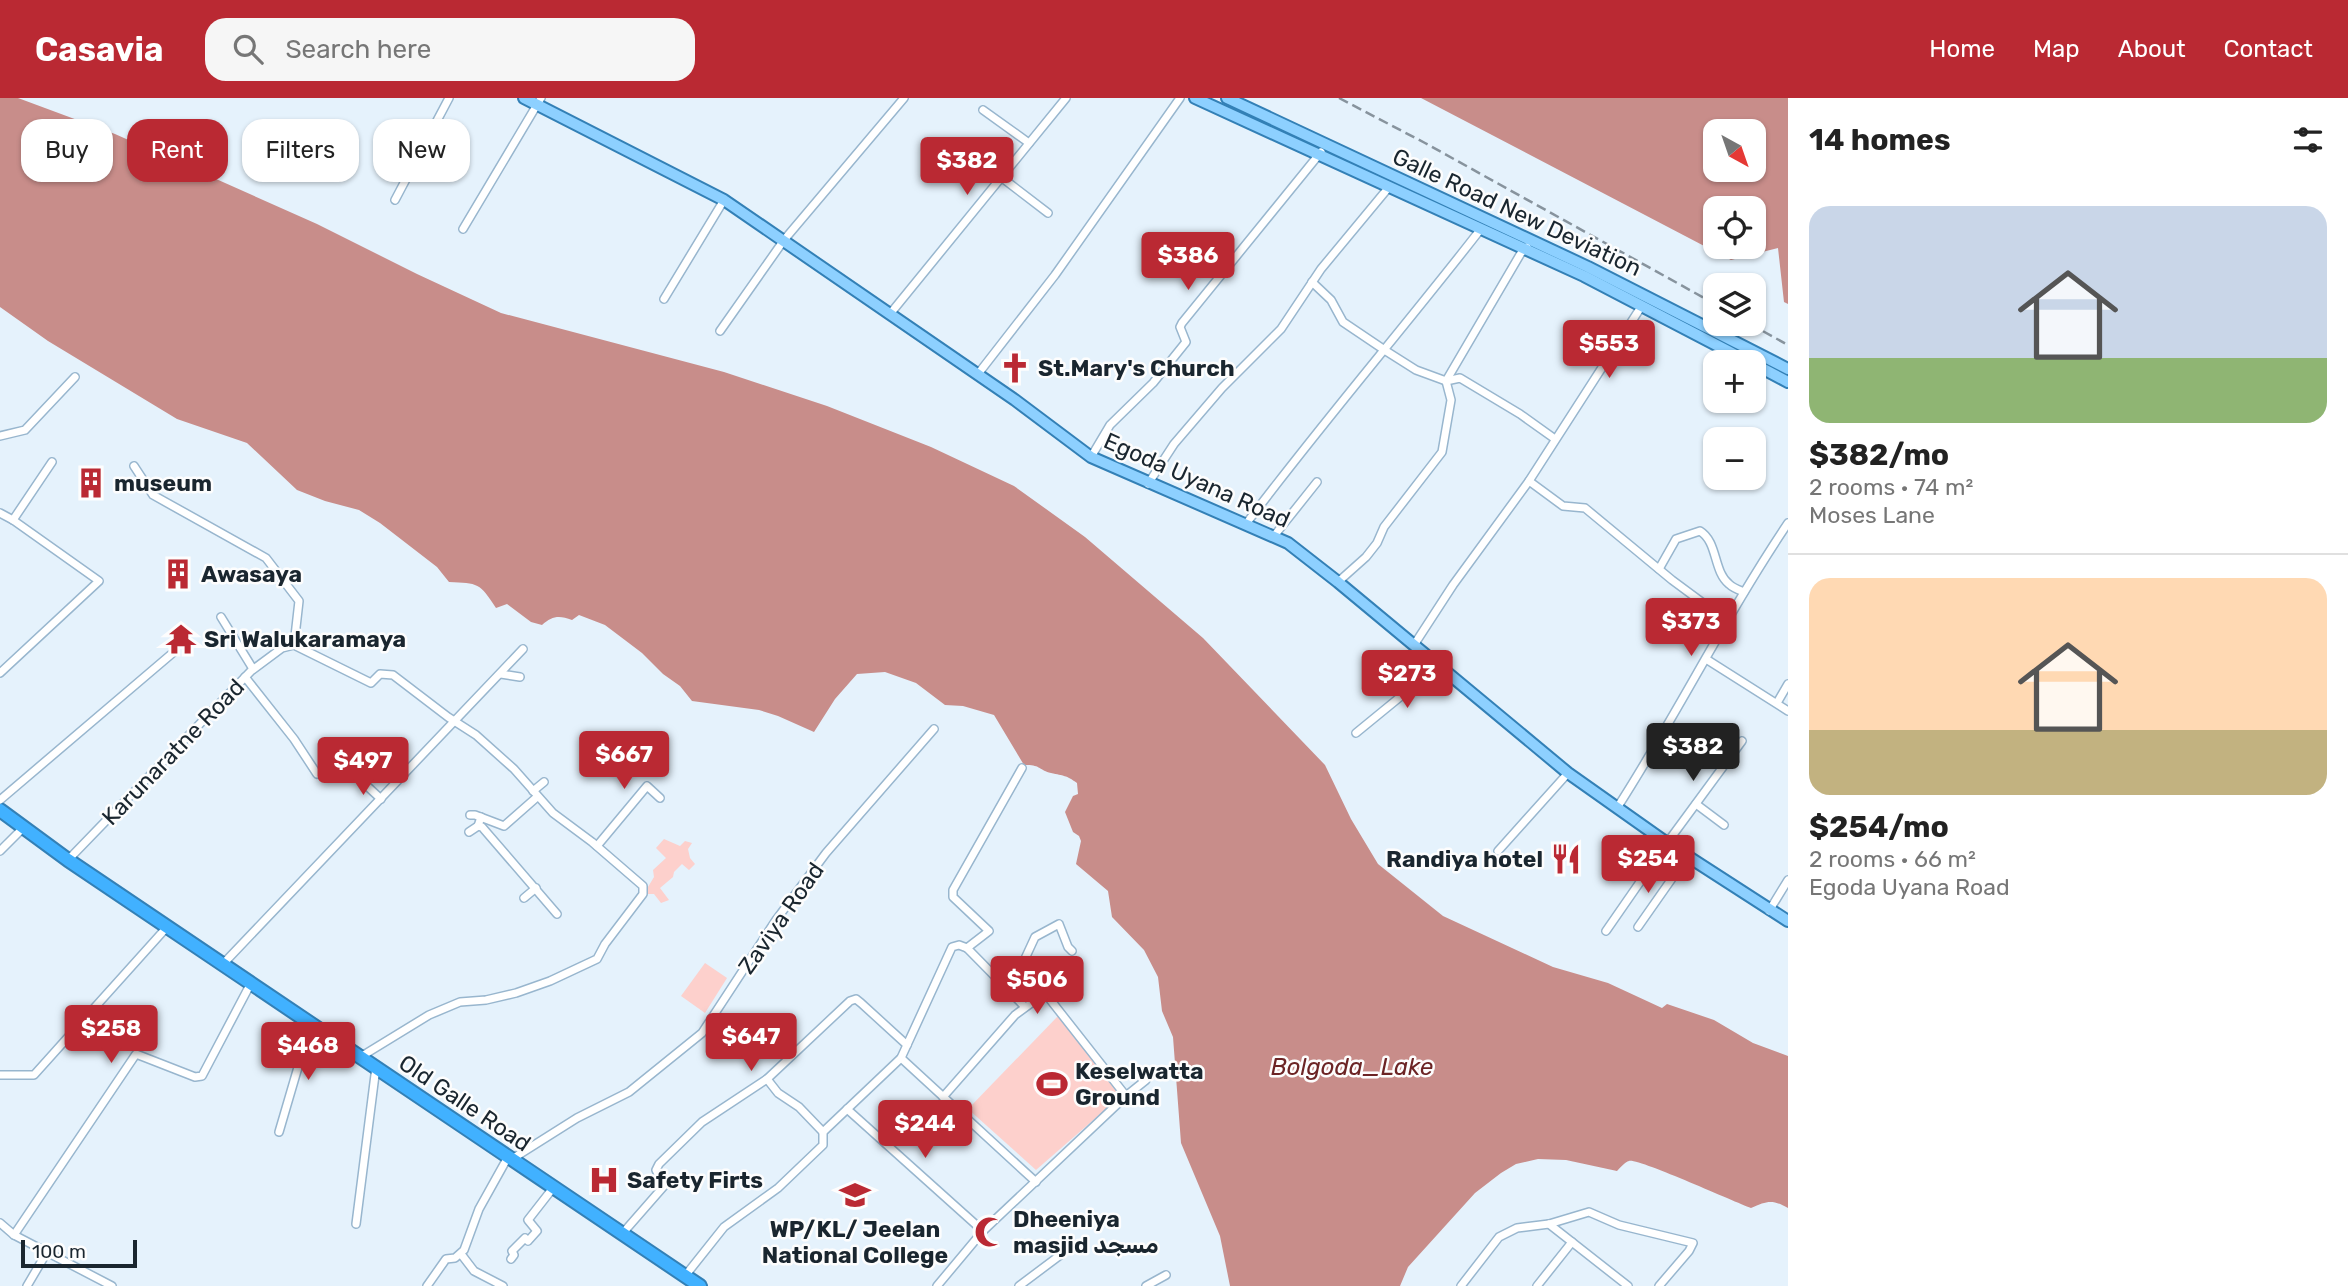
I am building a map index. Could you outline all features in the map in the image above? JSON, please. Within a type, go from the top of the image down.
[{"type":"highway","name":"Old Galle Road","points":[[0,810],[68,860],[362,1056],[690,1282]]},
{"type":"main road","name":"Egoda Uyana Road","points":[[524,98],[539,101],[724,200],[978,374],[1091,457],[1288,543],[1568,773],[1687,857],[1788,921]]},
{"type":"main road","name":"Galle Road New Deviation","points":[[1195,98],[1323,150],[1528,244],[1588,267],[1788,369]]},
{"type":"main road","name":"Galle Road New Deviation","points":[[1227,98],[1389,187],[1480,230],[1528,244],[1725,350]]},
{"type":"main road","name":"Galle Road New Deviation","points":[[1766,371],[1788,382]]},
{"type":"street","points":[[395,200],[450,98]]},
{"type":"street","points":[[720,331],[783,240],[904,98]]},
{"type":"street","points":[[890,314],[1066,98]]},
{"type":"street","points":[[978,374],[1055,275],[1180,98]]},
{"type":"street","points":[[463,229],[539,101]]},
{"type":"street","points":[[983,110],[1029,143]]},
{"type":"street","points":[[1091,457],[1110,425],[1153,383],[1186,342],[1180,327],[1182,323],[1323,150]]},
{"type":"street","points":[[1001,177],[1048,213]]},
{"type":"street","points":[[1148,484],[1174,444],[1222,387],[1281,329],[1312,282],[1389,187]]},
{"type":"street","points":[[664,299],[724,200]]},
{"type":"street","points":[[1246,524],[1327,418],[1385,351],[1480,230]]},
{"type":"street","points":[[1338,582],[1366,557],[1377,543],[1384,527],[1442,452],[1451,400],[1446,382],[1528,244]]},
{"type":"street","points":[[1312,282],[1331,300],[1343,322],[1385,351],[1416,370],[1446,382],[1460,378],[1555,439]]},
{"type":"street","points":[[1414,645],[1453,585],[1529,481],[1641,307]]},
{"type":"street","points":[[0,436],[25,430],[75,377]]},
{"type":"street","points":[[13,520],[52,462]]},
{"type":"street","points":[[134,466],[153,495],[266,558],[299,601],[294,645],[371,683],[380,674],[393,675],[476,735],[514,769],[553,813],[643,886],[643,894],[597,958],[550,981],[516,993],[486,1000],[460,1002],[429,1015],[362,1056]]},
{"type":"street","points":[[1529,481],[1563,506],[1585,508],[1726,620]]},
{"type":"street","points":[[1274,536],[1317,482]]},
{"type":"street","points":[[0,513],[99,581],[0,673]]},
{"type":"street","points":[[1617,808],[1706,659],[1726,620],[1788,523]]},
{"type":"street","points":[[1659,569],[1676,539],[1700,531],[1710,541],[1727,583],[1744,592]]},
{"type":"street","points":[[221,617],[253,669]]},
{"type":"street","name":"Karunaratne Road","points":[[68,860],[253,669],[282,648],[294,645]]},
{"type":"street","points":[[223,964],[523,649]]},
{"type":"street","points":[[0,800],[175,651]]},
{"type":"street","points":[[1706,659],[1788,711]]},
{"type":"street","points":[[1356,733],[1400,697],[1432,660]]},
{"type":"street","points":[[501,674],[520,677]]},
{"type":"street","points":[[245,677],[294,739],[317,774],[341,762],[381,799]]},
{"type":"street","points":[[1777,703],[1788,684]]},
{"type":"street","name":"Zaviya Road","points":[[509,1159],[577,1118],[629,1092],[702,1033],[776,920],[826,853],[934,729]]},
{"type":"street","points":[[1606,932],[1742,741]]},
{"type":"street","points":[[967,948],[989,932],[953,897],[953,890],[1022,768]]},
{"type":"street","points":[[1498,851],[1568,773]]},
{"type":"street","points":[[470,815],[503,827],[544,782]]},
{"type":"street","points":[[597,846],[647,786],[660,798]]},
{"type":"street","points":[[1696,804],[1724,825]]},
{"type":"street","points":[[469,832],[478,826],[481,817]]},
{"type":"street","points":[[478,826],[482,827],[557,914]]},
{"type":"street","points":[[0,851],[24,827]]},
{"type":"street","points":[[1638,927],[1687,857]]},
{"type":"street","points":[[1769,911],[1788,880]]},
{"type":"street","points":[[524,898],[536,888]]},
{"type":"street","points":[[1007,989],[1026,971],[1023,963],[1035,937],[1059,924],[1072,951]]},
{"type":"street","points":[[0,1075],[34,1075],[167,927]]},
{"type":"street","points":[[823,1132],[901,1058],[952,947],[959,945],[967,948],[1025,1007]]},
{"type":"street","points":[[13,1235],[136,1054],[195,1077],[202,1076],[251,983]]},
{"type":"street","points":[[943,1097],[1015,1015],[1045,993],[1126,1096]]},
{"type":"street","points":[[622,1234],[664,1186],[656,1170],[659,1164],[702,1122],[767,1079],[850,1001],[856,999],[908,1045]]},
{"type":"street","points":[[279,1132],[311,1023]]},
{"type":"street","points":[[901,1058],[1036,1182]]},
{"type":"street","points":[[356,1224],[376,1068]]},
{"type":"street","points":[[690,1282],[724,1227],[778,1188],[823,1146],[823,1132],[799,1107],[778,1093],[767,1079]]},
{"type":"street","points":[[937,1286],[983,1231],[1146,1080]]},
{"type":"street","points":[[848,1109],[983,1231]]},
{"type":"street","points":[[461,1254],[479,1209],[509,1159]]},
{"type":"street","points":[[511,1259],[514,1255],[512,1251],[520,1241],[525,1238],[528,1241],[537,1231],[528,1220],[553,1188]]},
{"type":"street","points":[[1461,1286],[1499,1237],[1517,1228],[1549,1224],[1589,1212],[1619,1225],[1693,1243],[1659,1286]]},
{"type":"street","points":[[0,1223],[13,1235],[113,1286]]},
{"type":"street","points":[[1549,1224],[1628,1286]]},
{"type":"street","points":[[1538,1286],[1572,1242]]},
{"type":"street","points":[[27,1286],[47,1252]]},
{"type":"street","points":[[1019,1286],[1063,1253]]},
{"type":"street","points":[[427,1286],[446,1258],[461,1254]]},
{"type":"street","points":[[461,1254],[474,1271],[503,1286]]},
{"type":"street","points":[[1146,1286],[1166,1275]]},
{"type":"shaded area","points":[[664,839],[680,846],[685,841],[692,843],[688,849],[695,864],[689,870],[682,864],[673,877],[660,888],[669,900],[661,903],[654,894],[647,894],[654,877],[653,870],[666,858],[656,848]]},
{"type":"shaded area","points":[[705,963],[727,978],[705,1013],[681,996]]},
{"type":"shaded area","name":"Keselwatta Ground","points":[[1058,1016],[1122,1095],[1036,1170],[968,1109]]},
{"type":"water","name":"Bolgoda_Lake","points":[[0,98],[18,98],[75,119],[21,119],[21,182],[113,182],[113,133],[127,139],[127,182],[223,182],[317,224],[501,313],[724,372],[827,406],[931,447],[1014,486],[1085,537],[1203,638],[1325,765],[1351,819],[1378,864],[1443,916],[1553,967],[1608,983],[1662,1008],[1667,1004],[1714,1020],[1753,1043],[1788,1056],[1788,1208],[1770,1202],[1751,1208],[1636,1162],[1629,1161],[1617,1171],[1566,1160],[1538,1159],[1516,1164],[1475,1193],[1408,1267],[1400,1286],[1230,1286],[1220,1236],[1181,1143],[1173,1037],[1162,1011],[1158,977],[1144,950],[1112,917],[1108,891],[1076,864],[1081,841],[1073,832],[1065,812],[1073,796],[1078,794],[1077,783],[1036,766],[1024,765],[994,715],[963,706],[945,705],[916,683],[885,672],[857,674],[835,699],[814,732],[759,710],[692,701],[680,686],[605,625],[579,615],[572,620],[552,618],[542,625],[531,622],[507,604],[496,608],[482,589],[472,584],[449,582],[437,567],[359,510],[297,490],[247,443],[177,419],[48,341],[0,307]]},
{"type":"water","points":[[1421,98],[1788,98],[1788,304],[1784,302],[1778,248],[1766,251],[1766,196],[1703,196],[1703,245]]},
{"type":"railway","points":[[1339,98],[1703,297]]},
{"type":"railway","points":[[1766,333],[1788,345]]},
{"type":"place","name":"St.Mary's Church","points":[[1015,368]]},
{"type":"place","name":"museum","points":[[91,483]]},
{"type":"place","name":"Awasaya","points":[[178,574]]},
{"type":"place","name":"Sri Walukaramaya","points":[[181,639]]},
{"type":"place","name":"Randiya hotel","points":[[1566,859]]},
{"type":"place","name":"Keselwatta Ground","points":[[1052,1084]]},
{"type":"place","name":"Safety Firts","points":[[604,1180]]},
{"type":"place","name":"WP/KL/ Jeelan National College","points":[[855,1195]]},
{"type":"place","name":"Dheeniya masjid مسجد","points":[[990,1232]]}]
